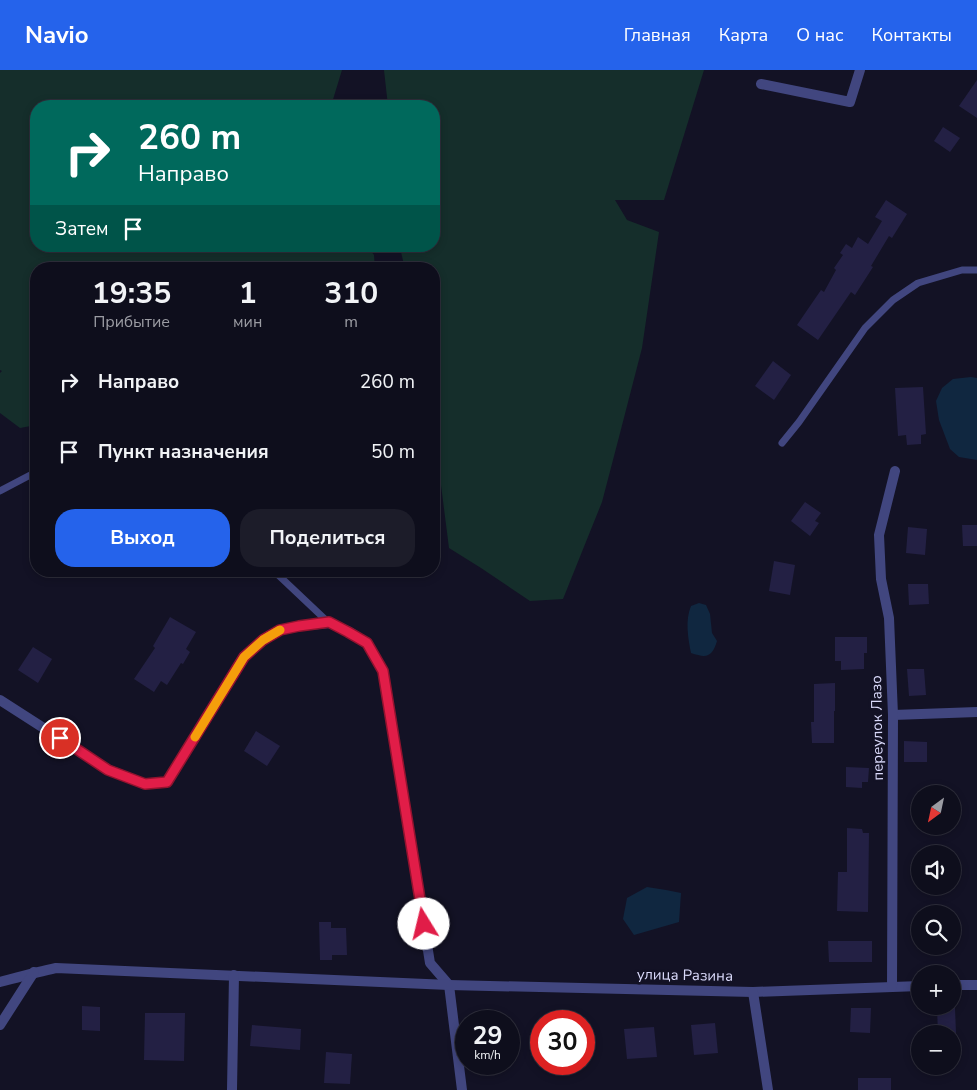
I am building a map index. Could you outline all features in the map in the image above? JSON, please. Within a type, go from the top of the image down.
[{"type":"street","points":[[761,84],[850,102],[860,70]]},
{"type":"street","name":"переулок Лазо","points":[[892,987],[893,715],[889,618],[881,579],[879,535],[895,471]]},
{"type":"street","points":[[0,700],[108,770],[145,784],[167,782],[244,657],[263,640],[280,630],[329,622],[367,643],[383,671],[430,963],[449,985],[462,1090]]},
{"type":"street","points":[[893,715],[977,712]]},
{"type":"street","name":"улица Разина","points":[[0,982],[56,968],[449,985],[753,992],[911,986]]},
{"type":"street","points":[[0,1025],[34,972]]},
{"type":"street","points":[[232,1090],[234,975]]},
{"type":"street","points":[[961,986],[977,985]]},
{"type":"street","points":[[753,992],[768,1090]]},
{"type":"lane","points":[[782,443],[800,422],[865,328],[893,300],[918,283],[962,270],[977,270]]},
{"type":"lane","points":[[0,491],[30,475]]},
{"type":"lane","points":[[280,577],[329,622]]},
{"type":"green space","points":[[0,70],[342,70],[333,100],[30,100],[30,252],[372,252],[374,262],[30,262],[30,426],[20,428],[0,413],[0,373],[2,371],[0,370]]},
{"type":"green space","points":[[384,70],[704,70],[664,200],[615,200],[627,220],[659,232],[642,348],[602,502],[563,599],[530,601],[449,548],[440,479],[440,262],[403,262],[401,252],[440,252],[440,100],[387,100]]},
{"type":"water","points":[[977,378],[977,460],[959,457],[950,449],[939,420],[936,401],[942,388],[953,379]]},
{"type":"water","points":[[699,603],[706,605],[710,614],[712,633],[717,641],[711,654],[704,656],[691,653],[688,635],[689,611],[691,606]]},
{"type":"water","points":[[647,887],[681,893],[679,922],[634,935],[623,919],[627,898]]},
{"type":"building","points":[[977,80],[977,118],[959,106]]},
{"type":"building","points":[[943,127],[960,138],[950,152],[934,141]]},
{"type":"building","points":[[886,200],[907,214],[892,238],[889,236],[871,266],[873,267],[855,295],[851,292],[818,340],[797,325],[821,290],[824,292],[836,270],[834,268],[843,255],[840,253],[846,244],[852,248],[858,237],[868,244],[882,221],[875,217]]},
{"type":"building","points":[[773,361],[791,375],[774,400],[755,386]]},
{"type":"building","points":[[923,387],[926,434],[921,435],[921,444],[907,445],[906,435],[898,436],[895,388]]},
{"type":"building","points":[[805,502],[821,513],[815,521],[819,523],[810,536],[791,521]]},
{"type":"building","points":[[962,525],[977,525],[977,546],[963,546]]},
{"type":"building","points":[[908,527],[927,529],[925,555],[906,553]]},
{"type":"building","points":[[774,561],[795,565],[790,595],[769,591]]},
{"type":"building","points":[[908,584],[928,584],[929,604],[909,605]]},
{"type":"building","points":[[170,617],[196,632],[186,649],[190,652],[183,664],[181,663],[167,685],[161,681],[154,692],[134,679],[155,648],[153,646]]},
{"type":"building","points":[[835,637],[867,637],[864,669],[841,670],[841,661],[835,661]]},
{"type":"building","points":[[33,647],[52,659],[38,683],[18,670]]},
{"type":"building","points":[[907,669],[924,669],[926,695],[909,696]]},
{"type":"building","points":[[835,683],[834,743],[812,743],[811,722],[814,722],[814,684]]},
{"type":"building","points":[[256,731],[280,746],[267,766],[244,751]]},
{"type":"building","points":[[904,741],[927,742],[927,762],[904,762]]},
{"type":"building","points":[[846,767],[869,768],[868,782],[862,782],[862,788],[846,787]]},
{"type":"building","points":[[847,828],[862,829],[863,833],[869,833],[868,912],[837,911],[838,872],[847,872]]},
{"type":"building","points":[[319,922],[331,922],[331,928],[346,928],[347,955],[332,955],[332,960],[320,960]]},
{"type":"building","points":[[828,941],[872,941],[872,962],[829,962]]},
{"type":"building","points":[[82,1006],[100,1007],[100,1031],[82,1030]]},
{"type":"building","points":[[851,1008],[871,1008],[870,1033],[850,1032]]},
{"type":"building","points":[[145,1013],[185,1013],[184,1061],[144,1060]]},
{"type":"building","points":[[937,1015],[955,1015],[956,1025],[938,1025]]},
{"type":"building","points":[[715,1023],[718,1053],[694,1055],[691,1025]]},
{"type":"building","points":[[252,1025],[301,1029],[300,1050],[250,1046]]},
{"type":"building","points":[[654,1027],[657,1057],[627,1059],[624,1029]]},
{"type":"building","points":[[326,1052],[352,1054],[350,1084],[324,1083]]},
{"type":"building","points":[[858,1078],[891,1078],[891,1090],[858,1090]]},
{"type":"slow traffic","points":[[195,737],[244,657],[263,640],[280,630]]},
{"type":"route","points":[[60,738],[108,770],[145,784],[167,782],[244,657],[263,640],[280,630],[329,622],[367,643],[383,671],[424,924]]}]
